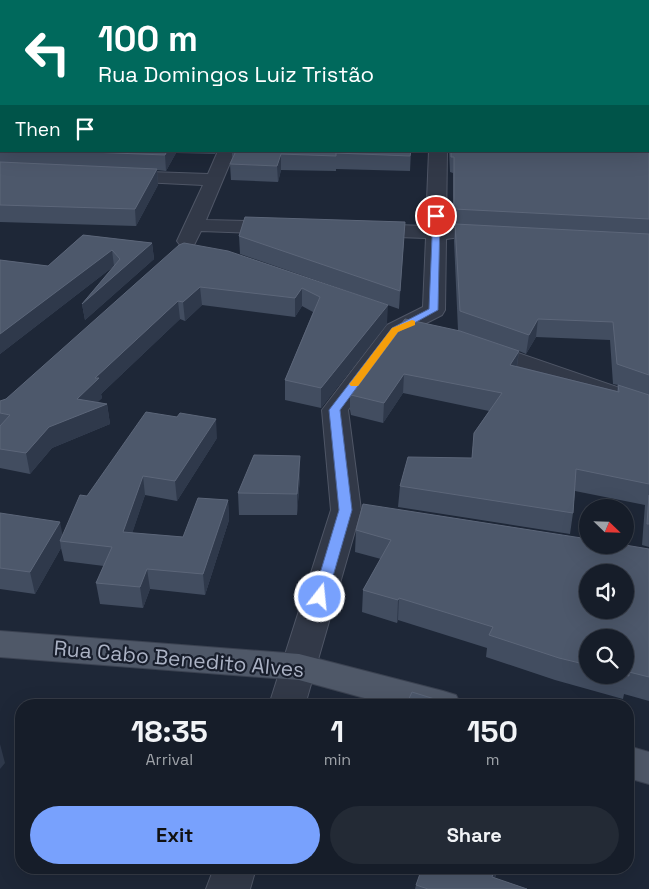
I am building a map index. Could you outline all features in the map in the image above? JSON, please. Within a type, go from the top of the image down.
[{"type":"main road","name":"Rua Cabo Benedito Alves","points":[[0,644],[299,666],[421,699]]},
{"type":"main road","points":[[634,764],[649,768]]},
{"type":"street","points":[[227,152],[189,244],[300,228]]},
{"type":"street","points":[[289,699],[346,510],[334,410],[395,330],[434,310],[438,152]]},
{"type":"street","points":[[107,176],[214,180]]},
{"type":"street","points":[[348,230],[474,234]]},
{"type":"street","points":[[384,313],[440,332]]},
{"type":"street","points":[[467,342],[649,407]]},
{"type":"street","points":[[346,510],[375,514]]},
{"type":"street","points":[[228,889],[233,874]]},
{"type":"building","points":[[90,152],[166,152],[165,155]]},
{"type":"building","points":[[236,152],[411,152],[410,156],[336,153],[336,156],[281,154],[277,166],[230,164]]},
{"type":"building","points":[[451,152],[649,152],[649,219],[454,209],[454,157],[451,157]]},
{"type":"building","points":[[0,162],[157,169],[135,209],[0,205]]},
{"type":"building","points":[[245,217],[405,222],[400,291],[239,236]]},
{"type":"building","points":[[455,224],[649,234],[649,375],[617,364],[613,322],[538,319],[529,335],[460,311]]},
{"type":"building","points":[[83,235],[152,243],[82,304],[120,259],[112,250],[0,334],[0,260],[48,266]]},
{"type":"building","points":[[184,243],[228,251],[388,305],[321,388],[285,380],[320,297],[302,288],[295,298],[200,287],[183,302],[178,301],[95,378],[99,378],[77,399],[107,404],[49,427],[26,453],[0,449],[0,426],[10,415],[0,413],[0,401],[6,399],[179,245]]},
{"type":"building","points":[[405,319],[460,331],[519,351],[510,365],[619,392],[618,385],[649,395],[649,484],[576,469],[573,513],[400,486],[408,457],[472,458],[474,433],[502,393],[404,374],[384,403],[351,395],[350,391]]},
{"type":"building","points":[[146,412],[177,417],[180,413],[216,419],[175,481],[143,476],[123,532],[183,537],[198,498],[228,500],[203,574],[147,569],[140,587],[96,583],[112,547],[60,541],[80,495],[87,496]]},
{"type":"building","points":[[254,455],[300,456],[297,494],[238,493]]},
{"type":"building","points":[[649,495],[649,524],[647,524]]},
{"type":"building","points":[[363,504],[579,538],[579,554],[634,554],[634,546],[649,549],[649,677],[634,673],[634,629],[579,629],[579,663],[489,635],[493,627],[399,598],[398,600],[363,590],[391,540],[356,530]]},
{"type":"building","points":[[0,513],[60,522],[30,572],[0,568]]},
{"type":"building","points":[[412,692],[435,699],[409,699]]},
{"type":"building","points":[[420,874],[493,874],[492,877],[527,889],[428,889],[416,885]]},
{"type":"slow traffic","points":[[354,384],[395,330],[412,323]]},
{"type":"route","points":[[320,597],[346,510],[334,410],[395,330],[434,310],[436,216]]}]
